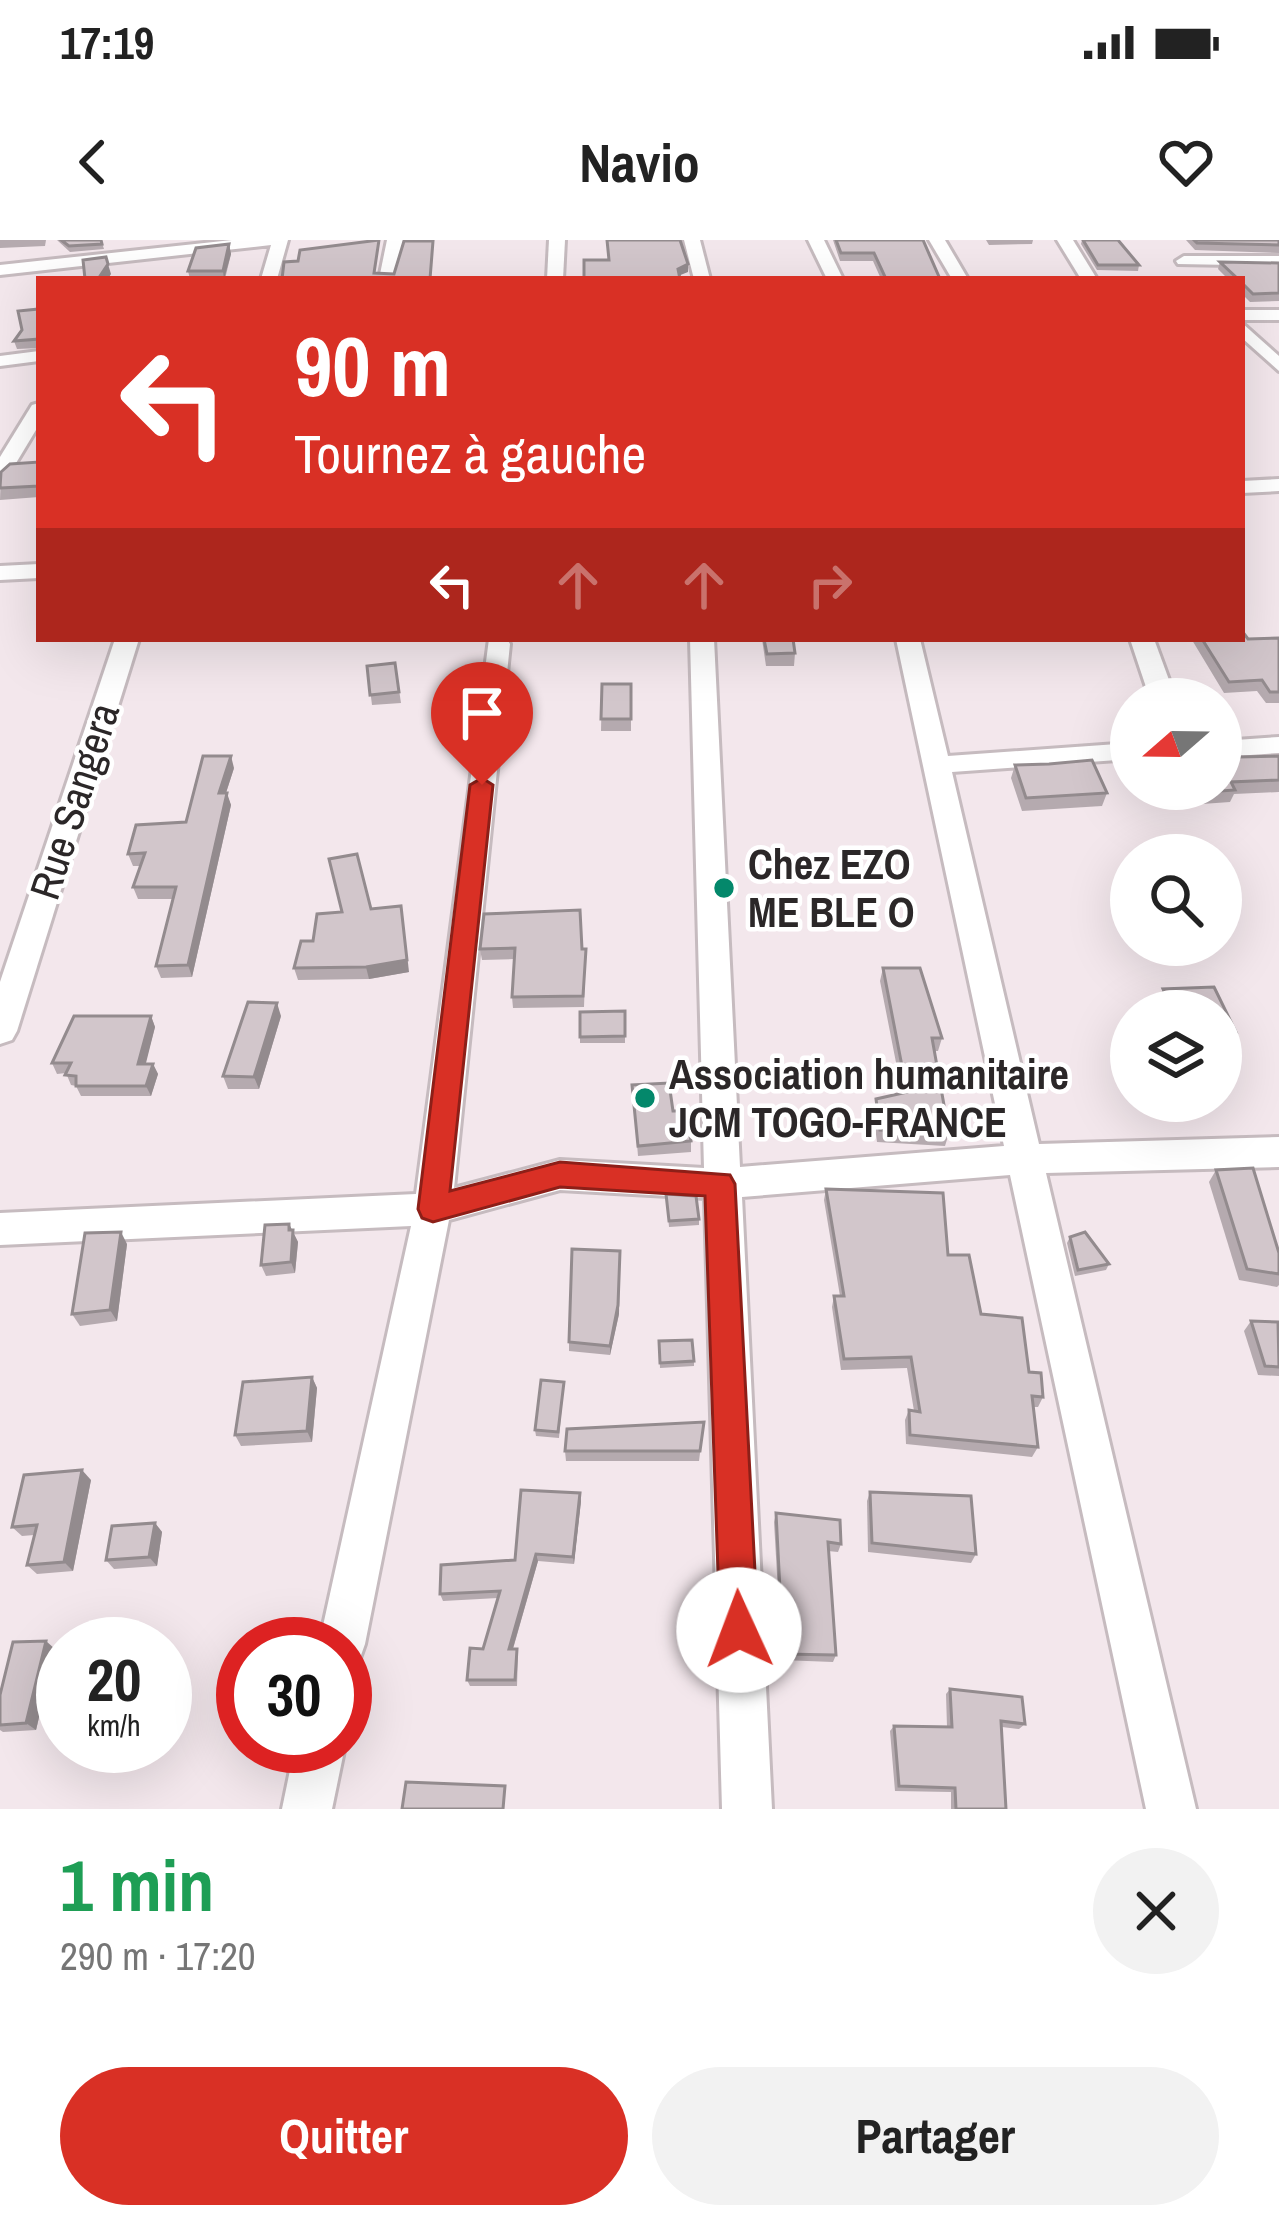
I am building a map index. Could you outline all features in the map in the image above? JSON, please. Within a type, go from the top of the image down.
[{"type":"street","points":[[0,270],[134,247],[277,240],[270,276]]},
{"type":"street","points":[[388,276],[395,240]]},
{"type":"street","points":[[555,276],[557,240]]},
{"type":"street","points":[[692,240],[701,276]]},
{"type":"street","points":[[815,240],[833,276]]},
{"type":"street","points":[[938,240],[958,276]]},
{"type":"street","points":[[1065,240],[1087,276]]},
{"type":"street","points":[[117,276],[134,247]]},
{"type":"street","points":[[1196,276],[1179,256],[1279,261]]},
{"type":"street","points":[[1245,315],[1279,315]]},
{"type":"street","points":[[1245,331],[1279,366]]},
{"type":"street","points":[[0,361],[36,356]]},
{"type":"street","points":[[0,474],[36,414]]},
{"type":"street","points":[[1245,487],[1279,485]]},
{"type":"street","points":[[0,573],[36,571]]},
{"type":"street","name":"Rue Sangera","points":[[0,1031],[126,642]]},
{"type":"street","points":[[702,642],[747,1809]]},
{"type":"street","points":[[909,642],[1171,1809]]},
{"type":"street","points":[[1143,642],[1156,678]]},
{"type":"street","points":[[348,1617],[433,1209],[498,644]]},
{"type":"street","points":[[1242,748],[1279,745]]},
{"type":"street","points":[[937,765],[1110,751]]},
{"type":"street","points":[[0,1229],[433,1209],[560,1175],[720,1184],[1027,1159],[1279,1152]]},
{"type":"street","points":[[307,1809],[314,1773]]},
{"type":"building","points":[[61,240],[101,240],[102,244],[69,246]]},
{"type":"building","points":[[379,240],[374,273],[394,274],[404,241],[433,241],[430,276],[282,276],[284,262],[298,261],[300,250]]},
{"type":"building","points":[[607,240],[680,240],[688,264],[678,269],[679,276],[584,276],[584,260],[609,260]]},
{"type":"building","points":[[836,240],[923,240],[939,276],[885,276],[874,253],[841,253]]},
{"type":"building","points":[[1083,240],[1118,240],[1139,265],[1098,265]]},
{"type":"building","points":[[1194,240],[1279,240],[1279,245],[1197,243]]},
{"type":"building","points":[[229,244],[223,271],[188,271],[196,248]]},
{"type":"building","points":[[106,257],[108,264],[100,276],[85,276],[83,260]]},
{"type":"building","points":[[1220,262],[1279,263],[1279,293],[1253,294],[1245,286],[1245,276],[1235,276]]},
{"type":"building","points":[[36,309],[36,339],[14,341],[22,330],[18,311]]},
{"type":"building","points":[[36,462],[36,486],[0,488],[1,472],[10,464]]},
{"type":"building","points":[[1245,635],[1248,639],[1279,638],[1279,692],[1270,692],[1262,680],[1226,678],[1204,642],[1245,642]]},
{"type":"building","points":[[765,642],[793,642],[795,653],[767,654]]},
{"type":"building","points":[[395,663],[399,692],[370,695],[367,666]]},
{"type":"building","points":[[602,684],[631,684],[631,719],[601,719]]},
{"type":"building","points":[[203,756],[231,756],[219,793],[227,793],[188,965],[156,966],[176,887],[133,887],[145,853],[128,854],[136,825],[186,822]]},
{"type":"building","points":[[1279,756],[1279,780],[1242,782],[1242,757]]},
{"type":"building","points":[[1092,760],[1107,793],[1026,798],[1015,765],[1049,764]]},
{"type":"building","points":[[357,854],[371,909],[401,906],[407,960],[366,967],[294,968],[301,941],[313,941],[317,914],[342,912],[329,859]]},
{"type":"building","points":[[580,910],[582,949],[586,949],[583,996],[512,997],[515,948],[480,949],[484,914]]},
{"type":"building","points":[[883,968],[920,968],[942,1038],[932,1038],[949,1133],[880,1130],[876,1099],[907,1092]]},
{"type":"building","points":[[1214,987],[1215,990],[1163,990]]},
{"type":"building","points":[[248,1002],[277,1003],[254,1077],[223,1076]]},
{"type":"building","points":[[625,1011],[625,1036],[580,1037],[580,1012]]},
{"type":"building","points":[[74,1016],[151,1016],[138,1064],[153,1064],[146,1086],[76,1086],[76,1076],[65,1075],[71,1063],[52,1063]]},
{"type":"building","points":[[669,1083],[673,1111],[686,1111],[691,1141],[638,1146],[632,1085]]},
{"type":"building","points":[[1253,1168],[1279,1253],[1279,1274],[1247,1269],[1216,1170]]},
{"type":"building","points":[[826,1189],[943,1193],[948,1255],[969,1255],[981,1314],[1022,1318],[1029,1372],[1041,1373],[1043,1397],[1032,1396],[1038,1447],[910,1435],[909,1410],[920,1412],[911,1357],[844,1359],[834,1296],[844,1296]]},
{"type":"building","points":[[666,1194],[696,1196],[699,1219],[669,1221]]},
{"type":"building","points":[[289,1224],[293,1230],[291,1262],[261,1265],[265,1225]]},
{"type":"building","points":[[121,1232],[110,1310],[72,1314],[85,1233]]},
{"type":"building","points":[[1085,1232],[1109,1264],[1078,1270],[1070,1237]]},
{"type":"building","points":[[572,1249],[620,1251],[618,1305],[610,1346],[569,1342]]},
{"type":"building","points":[[1251,1321],[1278,1322],[1279,1367],[1265,1366]]},
{"type":"building","points":[[692,1340],[694,1361],[660,1363],[659,1341]]},
{"type":"building","points":[[312,1377],[307,1431],[235,1435],[243,1382]]},
{"type":"building","points":[[541,1380],[564,1382],[558,1432],[535,1430]]},
{"type":"building","points":[[704,1422],[700,1451],[565,1451],[567,1429]]},
{"type":"building","points":[[82,1470],[64,1562],[27,1565],[37,1525],[12,1527],[24,1475]]},
{"type":"building","points":[[521,1490],[580,1493],[573,1557],[536,1554],[509,1649],[517,1649],[515,1680],[467,1680],[470,1648],[483,1649],[500,1591],[440,1594],[441,1565],[515,1560]]},
{"type":"building","points":[[870,1492],[971,1496],[976,1554],[872,1543]]},
{"type":"building","points":[[776,1513],[840,1520],[841,1544],[828,1542],[836,1655],[783,1654],[783,1634],[770,1634],[769,1610],[781,1609]]},
{"type":"building","points":[[155,1523],[149,1557],[106,1560],[112,1526]]},
{"type":"building","points":[[36,1641],[36,1682],[26,1723],[0,1725],[0,1695],[13,1642]]},
{"type":"building","points":[[950,1689],[1022,1697],[1025,1724],[1001,1721],[1006,1809],[956,1809],[955,1788],[899,1786],[894,1726],[952,1727]]},
{"type":"building","points":[[406,1782],[505,1786],[503,1809],[402,1809]]},
{"type":"place","name":"Chez EZO ME BLE O","points":[[724,888]]},
{"type":"place","name":"Association humanitaire JCM TOGO-FRANCE","points":[[645,1098]]},
{"type":"route","points":[[482,785],[433,1209],[560,1175],[720,1184],[739,1630]]}]
